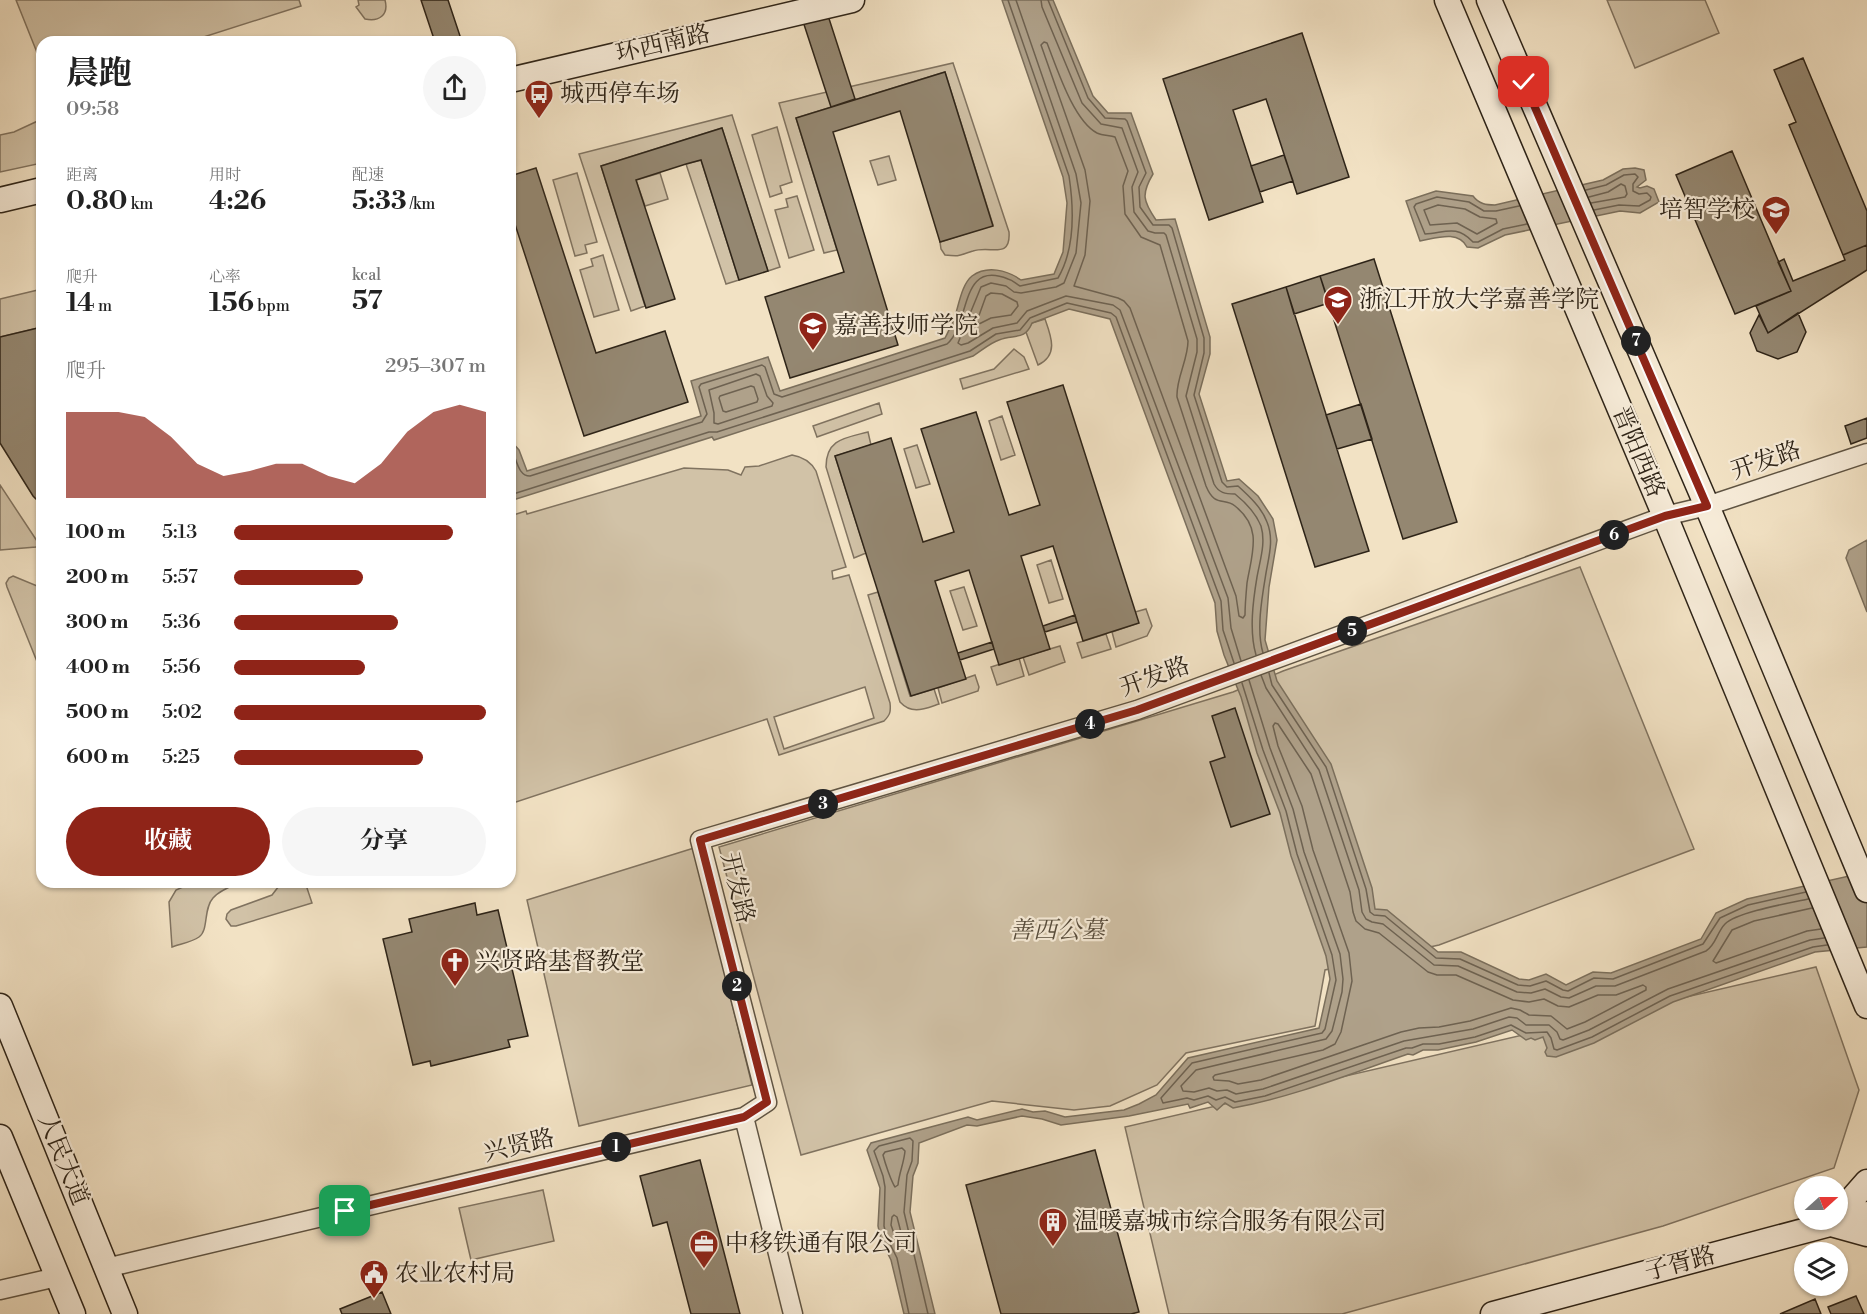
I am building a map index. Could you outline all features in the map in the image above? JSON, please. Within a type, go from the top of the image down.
[{"type":"main road","name":"环西南路","points":[[516,79],[852,0]]},
{"type":"main road","name":"晋阳西路","points":[[1447,0],[1665,516],[1867,1006]]},
{"type":"main road","name":"晋阳西路","points":[[1489,0],[1707,506],[1867,890]]},
{"type":"main road","points":[[0,200],[36,191]]},
{"type":"main road","name":"人民大道","points":[[0,1006],[125,1314]]},
{"type":"main road","name":"人民大道","points":[[0,1137],[73,1314]]},
{"type":"main road","points":[[1848,1203],[1867,1182]]},
{"type":"main road","name":"子胥路","points":[[1848,1217],[1867,1214]]},
{"type":"main road","points":[[1848,1226],[1867,1234]]},
{"type":"main road","name":"子胥路","points":[[1493,1314],[1794,1230]]},
{"type":"street","name":"开发路","points":[[744,1117],[767,1102],[700,840],[1137,710],[1665,516],[1707,506],[1867,453]]},
{"type":"street","name":"兴贤路","points":[[106,1268],[744,1117]]},
{"type":"street","points":[[744,1117],[793,1314]]},
{"type":"street","points":[[0,1290],[57,1277]]},
{"type":"green space","points":[[16,0],[299,0],[301,6],[207,36],[36,36],[36,50]]},
{"type":"green space","points":[[358,0],[385,0],[386,10],[379,18],[365,19],[356,7],[359,5]]},
{"type":"green space","points":[[1607,0],[1705,0],[1719,33],[1635,68]]},
{"type":"green space","points":[[953,63],[1009,232],[1007,246],[1003,249],[980,250],[958,256],[945,255],[941,249],[940,242],[993,225],[945,72],[796,118],[837,250],[824,253],[779,103]]},
{"type":"green space","points":[[732,115],[780,267],[768,271],[722,128],[601,166],[645,306],[631,311],[579,154]]},
{"type":"green space","points":[[36,122],[36,164],[0,172],[0,135],[14,132]]},
{"type":"green space","points":[[777,127],[792,182],[780,186],[782,193],[770,197],[752,135]]},
{"type":"green space","points":[[889,156],[896,180],[878,185],[870,161]]},
{"type":"green space","points":[[701,160],[739,280],[726,284],[686,164]]},
{"type":"green space","points":[[577,173],[597,242],[585,245],[587,253],[575,256],[553,180]]},
{"type":"green space","points":[[660,173],[668,199],[645,206],[636,180]]},
{"type":"green space","points":[[797,196],[814,250],[789,258],[775,210],[788,207],[786,199]]},
{"type":"green space","points":[[603,255],[619,310],[594,317],[580,270],[593,266],[591,259]]},
{"type":"green space","points":[[36,290],[36,328],[0,337],[0,299]]},
{"type":"green space","points":[[1045,319],[1052,345],[1049,356],[1038,365],[1026,332],[1032,323]]},
{"type":"green space","points":[[1014,349],[1024,357],[1029,369],[963,389],[960,379],[994,369]]},
{"type":"green space","points":[[879,403],[882,414],[817,437],[813,426]]},
{"type":"green space","points":[[1002,416],[1015,455],[1001,460],[989,421]]},
{"type":"green space","points":[[868,432],[871,445],[835,456],[866,553],[854,558],[826,467],[827,458],[829,451],[838,441]]},
{"type":"green space","points":[[917,445],[930,484],[916,488],[904,449]]},
{"type":"green space","points":[[792,455],[807,460],[816,471],[846,567],[832,571],[833,579],[849,575],[890,703],[888,717],[884,721],[779,755],[767,719],[516,802],[516,514],[526,511],[527,514],[684,468],[728,470],[741,475],[745,467],[759,466]],"holes":[[[865,687],[874,718],[784,749],[774,717]]]},
{"type":"green space","points":[[0,485],[36,539],[36,547],[0,550]]},
{"type":"green space","points":[[1051,560],[1063,599],[1049,603],[1037,565]]},
{"type":"green space","name":"善西公墓","points":[[1580,567],[1694,849],[1439,945],[1325,970],[1315,1026],[1186,1053],[1157,1085],[1110,1106],[1074,1110],[992,1101],[801,1155],[719,847],[1233,692],[1283,671]]},
{"type":"green space","points":[[13,576],[36,586],[36,659],[7,587],[6,583]]},
{"type":"green space","points":[[964,587],[977,626],[963,630],[950,591]]},
{"type":"green space","points":[[878,592],[910,696],[934,689],[939,704],[914,710],[900,702],[868,595]]},
{"type":"green space","points":[[1146,609],[1152,626],[1147,636],[1116,647],[1112,632],[1138,623],[1135,612]]},
{"type":"green space","points":[[1106,634],[1111,649],[1082,658],[1077,643]]},
{"type":"green space","points":[[1060,646],[1065,662],[1029,675],[1023,657]]},
{"type":"green space","points":[[1019,658],[1024,676],[997,685],[991,667]]},
{"type":"green space","points":[[975,675],[978,691],[942,703],[938,688]]},
{"type":"green space","points":[[694,848],[752,1085],[579,1126],[527,900]]},
{"type":"green space","points":[[180,888],[228,888],[216,895],[210,903],[202,934],[189,942],[172,947],[169,902],[176,890]]},
{"type":"green space","points":[[277,888],[307,888],[312,903],[236,926],[231,926],[226,919],[231,910],[272,895]]},
{"type":"green space","points":[[1816,967],[1859,1090],[1834,1168],[1810,1176],[1794,1176],[1794,1182],[1663,1226],[1342,1314],[1169,1314],[1125,1127]]},
{"type":"green space","points":[[543,1190],[554,1241],[471,1260],[459,1208]]},
{"type":"water","points":[[1002,0],[1053,0],[1093,96],[1108,113],[1131,113],[1153,174],[1145,192],[1148,208],[1156,220],[1175,219],[1210,337],[1210,354],[1199,394],[1227,481],[1239,479],[1258,496],[1273,519],[1277,540],[1269,587],[1265,640],[1277,681],[1331,764],[1372,888],[1375,909],[1387,910],[1438,952],[1461,952],[1519,979],[1529,980],[1546,974],[1566,985],[1593,972],[1611,973],[1701,939],[1716,913],[1747,899],[1867,872],[1867,947],[1815,952],[1673,1002],[1594,1043],[1556,1057],[1547,1056],[1543,1037],[1526,1040],[1512,1030],[1476,1042],[1438,1050],[1423,1050],[1413,1055],[1408,1054],[1299,1091],[1233,1108],[1225,1103],[1217,1110],[1208,1102],[1190,1108],[1188,1104],[1129,1116],[1061,1125],[1022,1116],[977,1126],[967,1125],[919,1143],[910,1212],[935,1314],[904,1314],[891,1260],[881,1240],[878,1226],[880,1188],[867,1150],[871,1143],[968,1117],[977,1120],[1022,1109],[1033,1112],[1045,1111],[1065,1117],[1124,1110],[1156,1095],[1188,1058],[1319,1028],[1330,979],[1326,956],[1291,856],[1280,813],[1257,753],[1241,697],[1224,655],[1217,631],[1215,603],[1110,319],[1069,309],[1032,323],[1022,335],[996,341],[973,356],[714,440],[712,437],[516,499],[516,447],[527,471],[701,416],[691,381],[768,357],[780,391],[945,338],[955,316],[961,294],[972,276],[990,270],[1010,274],[1021,280],[1054,274],[1063,252],[1067,203],[1063,177]]},
{"type":"water","points":[[1623,169],[1644,170],[1646,180],[1637,187],[1647,186],[1654,189],[1659,202],[1640,213],[1620,211],[1505,235],[1478,248],[1467,247],[1458,238],[1446,236],[1420,241],[1406,201],[1436,191],[1473,196],[1483,204],[1495,205],[1603,180]]},
{"type":"water","points":[[1867,540],[1867,612],[1846,558],[1849,550]]},
{"type":"building","points":[[421,0],[448,0],[460,36],[433,36]]},
{"type":"building","points":[[796,0],[823,0],[855,99],[831,107]]},
{"type":"building","points":[[1302,33],[1349,177],[1297,194],[1266,99],[1233,110],[1263,202],[1209,220],[1163,79]]},
{"type":"building","points":[[1803,58],[1867,211],[1867,245],[1843,255],[1789,125],[1796,122],[1774,70]]},
{"type":"building","points":[[945,72],[993,226],[940,242],[900,111],[833,132],[898,345],[790,378],[765,297],[844,272],[796,118]]},
{"type":"building","points":[[722,128],[768,271],[739,280],[701,160],[686,164],[636,180],[675,299],[646,308],[601,166]]},
{"type":"building","points":[[1732,151],[1791,291],[1735,314],[1676,175]]},
{"type":"building","points":[[1284,155],[1293,181],[1260,192],[1251,166]]},
{"type":"building","points":[[536,168],[596,353],[665,331],[688,402],[584,436],[516,227],[516,174]]},
{"type":"building","points":[[1867,245],[1867,270],[1768,333],[1756,306],[1791,291],[1778,262],[1784,259],[1793,281],[1845,260],[1843,255]]},
{"type":"building","points":[[1374,259],[1457,522],[1403,539],[1320,276]]},
{"type":"building","points":[[1320,276],[1329,303],[1294,314],[1286,287]]},
{"type":"building","points":[[1286,287],[1369,551],[1315,567],[1232,304]]},
{"type":"building","points":[[1798,313],[1806,332],[1797,352],[1778,359],[1757,351],[1750,333],[1759,315],[1768,333]]},
{"type":"building","points":[[36,328],[36,499],[0,443],[0,337]]},
{"type":"building","points":[[1063,385],[1139,623],[1083,641],[1053,546],[1021,556],[1050,649],[999,665],[969,570],[935,581],[966,679],[911,696],[835,456],[891,438],[923,542],[954,532],[921,429],[976,412],[1009,515],[1040,505],[1007,402]]},
{"type":"building","points":[[1361,404],[1372,439],[1337,449],[1326,415]]},
{"type":"building","points":[[1867,418],[1867,438],[1851,444],[1845,426]]},
{"type":"building","points":[[1075,615],[1077,622],[1045,632],[1043,626]]},
{"type":"building","points":[[992,642],[994,649],[960,660],[958,653]]},
{"type":"building","points":[[1235,708],[1270,814],[1231,827],[1210,762],[1225,757],[1212,716]]},
{"type":"building","name":"兴贤路基督教堂","points":[[475,903],[477,915],[498,910],[528,1036],[508,1040],[510,1047],[431,1066],[430,1061],[413,1065],[383,939],[412,932],[409,919]]},
{"type":"building","name":"温暖嘉城市综合服务有限公司","points":[[1095,1150],[1139,1312],[1131,1314],[1001,1314],[966,1185]]},
{"type":"building","name":"中移铁通有限公司","points":[[700,1160],[740,1314],[691,1314],[667,1222],[653,1226],[640,1176]]},
{"type":"building","name":"农业农村局","points":[[382,1292],[391,1314],[342,1314],[340,1309]]},
{"type":"building","points":[[1856,1296],[1864,1314],[1831,1314],[1828,1307]]},
{"type":"building","points":[[1815,1299],[1821,1314],[1780,1314]]},
{"type":"place","name":"城西停车场","points":[[539,120]]},
{"type":"place","name":"培智学校","points":[[1776,236]]},
{"type":"place","name":"浙江开放大学嘉善学院","points":[[1338,326]]},
{"type":"place","name":"嘉善技师学院","points":[[813,352]]},
{"type":"place","name":"兴贤路基督教堂","points":[[455,988]]},
{"type":"place","name":"温暖嘉城市综合服务有限公司","points":[[1053,1248]]},
{"type":"place","name":"中移铁通有限公司","points":[[704,1270]]},
{"type":"place","name":"农业农村局","points":[[374,1300]]},
{"type":"route","points":[[345,1211],[744,1117],[767,1102],[700,840],[1137,710],[1665,516],[1707,506],[1524,82]]}]
